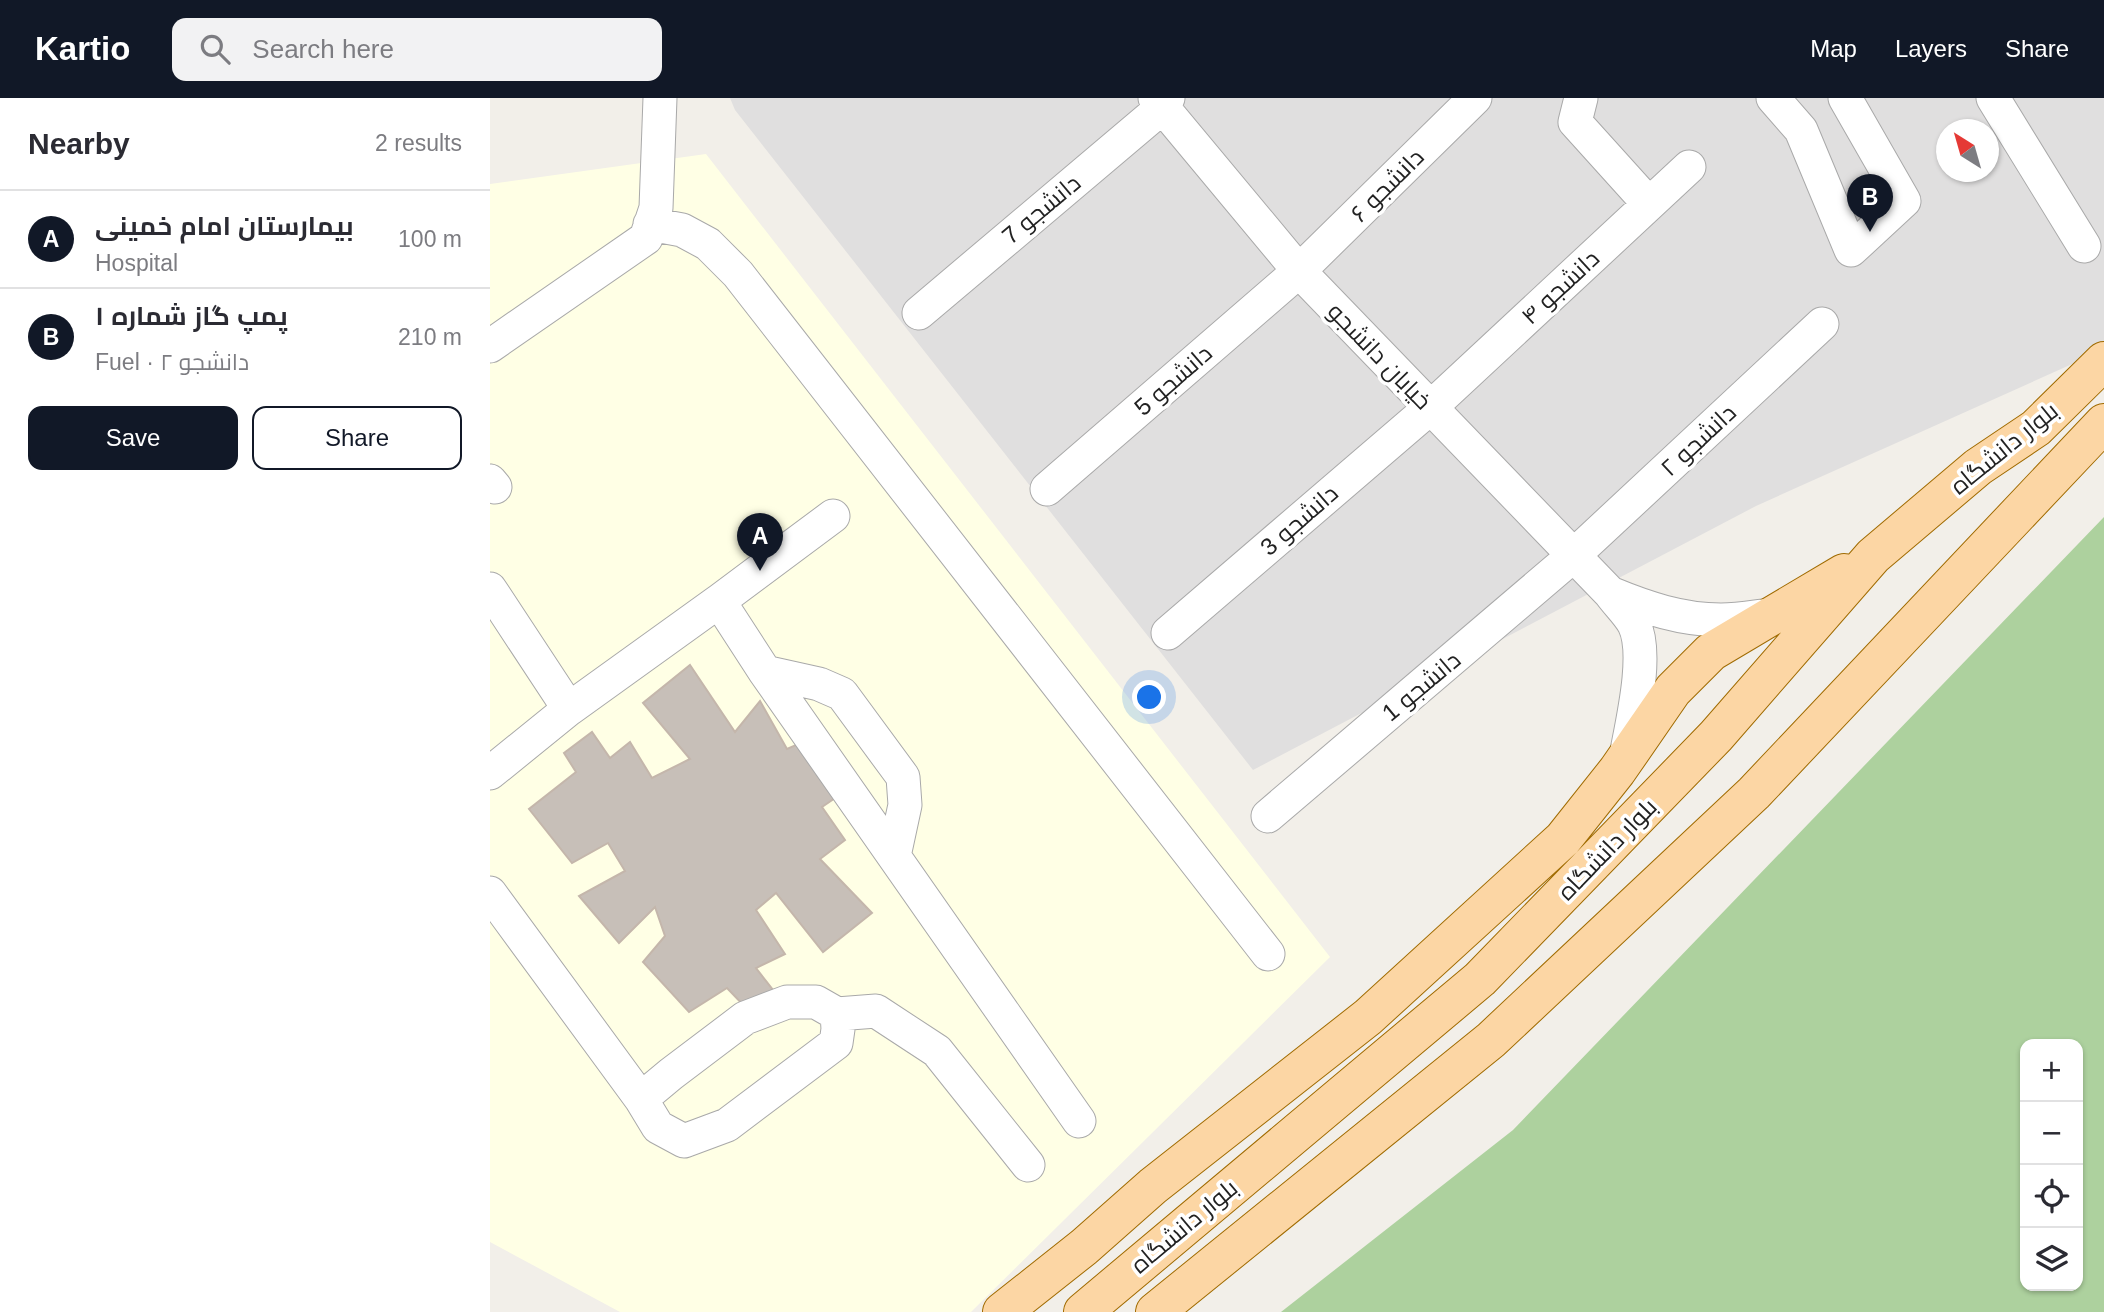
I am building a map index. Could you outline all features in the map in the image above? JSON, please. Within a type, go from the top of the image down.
[{"type":"main road","name":"بلوار دانشگاه","points":[[1083,1312],[1480,979],[1716,736],[1872,556],[1978,467],[2036,428],[2104,361]]},
{"type":"main road","name":"بلوار دانشگاه","points":[[1155,1312],[1502,1030],[1754,793],[2088,446],[2104,423]]},
{"type":"main road","points":[[1002,1312],[1084,1247],[1153,1186],[1368,1017],[1563,839],[1674,690],[1711,652],[1872,556]]},
{"type":"street","points":[[490,346],[646,239],[656,208],[660,98]]},
{"type":"street","name":"دانشجو ۶","points":[[1299,271],[1475,98]]},
{"type":"street","points":[[1581,98],[1575,122],[1649,204]]},
{"type":"street","points":[[1773,98],[1801,130],[1850,250],[1903,201],[1845,98]]},
{"type":"street","points":[[1993,98],[2084,246]]},
{"type":"street","name":"خیابان دانشجو","points":[[1162,101],[1299,271],[1610,593],[1634,625],[1640,652],[1638,686],[1625,759]]},
{"type":"street","name":"دانشجو 7","points":[[919,313],[1162,101]]},
{"type":"street","name":"دانشجو ۴","points":[[1430,408],[1689,167]]},
{"type":"street","points":[[650,224],[682,230],[708,244],[738,274],[1268,954]]},
{"type":"street","name":"دانشجو 5","points":[[1047,489],[1299,271]]},
{"type":"street","name":"دانشجو ۲","points":[[1573,556],[1822,324]]},
{"type":"street","name":"دانشجو 3","points":[[1168,633],[1430,408]]},
{"type":"street","points":[[490,773],[569,709],[834,516]]},
{"type":"street","name":"دانشجو 1","points":[[1268,816],[1573,556]]},
{"type":"street","points":[[490,589],[569,709]]},
{"type":"street","name":"خیابان دانشجو","points":[[1610,593],[1648,608],[1686,617],[1723,620],[1773,615]]},
{"type":"street","points":[[719,601],[765,673],[1079,1121]]},
{"type":"street","points":[[765,673],[819,684],[842,694],[904,777],[905,805],[894,856]]},
{"type":"street","points":[[490,893],[641,1099],[658,1128],[684,1141],[727,1125],[836,1043],[836,1014]]},
{"type":"street","points":[[641,1099],[745,1018],[787,1002],[816,1002],[836,1014],[876,1010],[937,1051],[1028,1165]]},
{"type":"shaded area","points":[[730,98],[2104,98],[2104,383],[2090,356],[1756,506],[1253,770],[735,110]]},
{"type":"shaded area","points":[[706,154],[1330,957],[971,1312],[620,1312],[490,1242],[490,184]]},
{"type":"green space","points":[[2104,517],[2104,1312],[1281,1312],[1513,1130]]},
{"type":"building","points":[[690,665],[735,732],[760,701],[787,749],[810,739],[841,794],[822,807],[845,840],[820,859],[872,913],[823,952],[776,893],[756,910],[785,954],[756,968],[773,990],[750,1012],[727,988],[689,1012],[643,962],[665,936],[655,907],[619,943],[579,896],[625,871],[608,843],[572,863],[529,809],[576,772],[564,753],[592,732],[610,758],[630,742],[652,778],[690,759],[643,703]]},
{"type":"place","name":"پمپ گاز شماره ۱","points":[[1870,232]]},
{"type":"place","name":"بیمارستان امام خمینی","points":[[760,571]]}]
